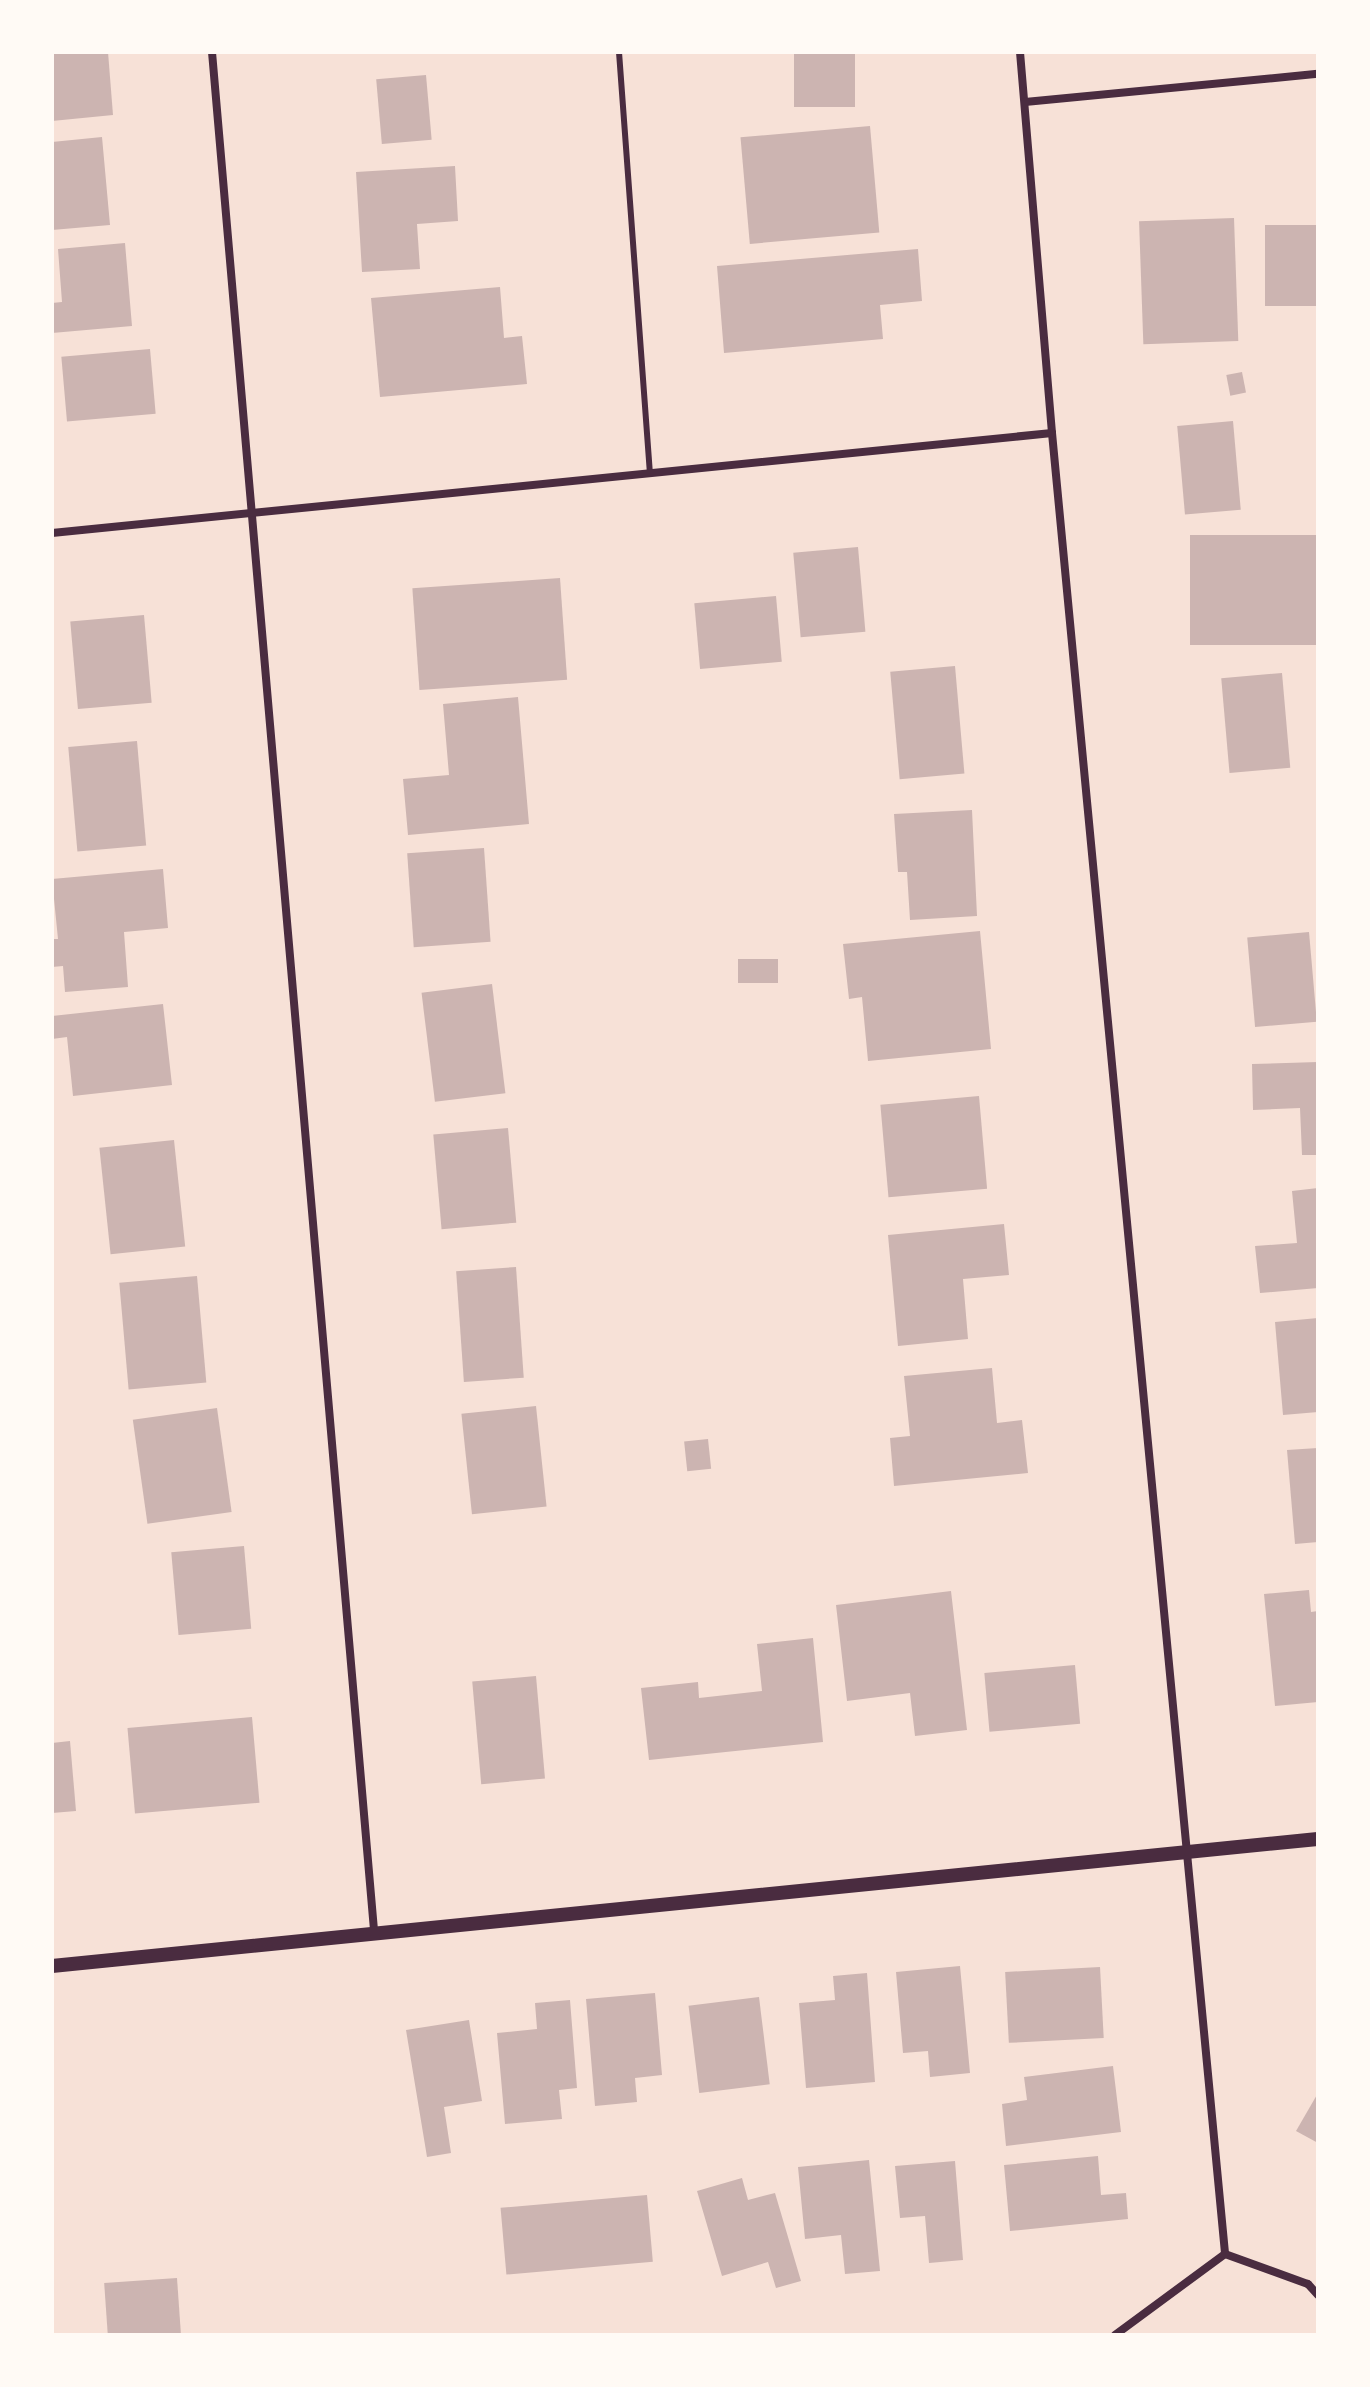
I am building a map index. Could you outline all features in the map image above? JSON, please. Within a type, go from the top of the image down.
[{"type":"street","points":[[212,52],[374,1932]]},
{"type":"street","points":[[1020,52],[1052,433],[1225,2254]]},
{"type":"street","points":[[1025,102],[1318,74]]},
{"type":"street","points":[[52,533],[1052,433]]},
{"type":"street","points":[[52,1966],[1318,1839]]},
{"type":"street","points":[[1225,2254],[1308,2284],[1318,2295]]},
{"type":"street","points":[[1115,2335],[1225,2254]]},
{"type":"lane","points":[[619,52],[650,473]]},
{"type":"building","points":[[52,52],[108,52],[113,115],[52,121]]},
{"type":"building","points":[[794,52],[855,52],[855,107],[794,107]]},
{"type":"building","points":[[426,75],[432,140],[382,144],[376,79]]},
{"type":"building","points":[[870,126],[879,233],[750,244],[740,137]]},
{"type":"building","points":[[102,137],[110,225],[52,230],[52,142]]},
{"type":"building","points":[[455,166],[458,221],[417,224],[420,269],[362,272],[356,172]]},
{"type":"building","points":[[1234,218],[1238,341],[1143,344],[1139,221]]},
{"type":"building","points":[[1265,225],[1318,225],[1318,306],[1265,306]]},
{"type":"building","points":[[125,243],[132,326],[52,333],[52,303],[62,302],[58,249]]},
{"type":"building","points":[[918,249],[922,301],[880,305],[883,339],[724,353],[717,266]]},
{"type":"building","points":[[500,287],[504,338],[522,336],[527,384],[380,397],[371,298]]},
{"type":"building","points":[[150,349],[156,414],[67,422],[61,357]]},
{"type":"building","points":[[1242,372],[1246,393],[1230,396],[1226,375]]},
{"type":"building","points":[[1233,421],[1241,510],[1185,515],[1177,426]]},
{"type":"building","points":[[1190,535],[1318,535],[1318,645],[1190,645]]},
{"type":"building","points":[[858,547],[865,632],[801,637],[793,553]]},
{"type":"building","points":[[560,578],[567,680],[419,690],[412,588]]},
{"type":"building","points":[[776,596],[782,662],[700,669],[694,603]]},
{"type":"building","points":[[144,615],[152,703],[78,709],[70,621]]},
{"type":"building","points":[[955,666],[964,774],[900,779],[890,672]]},
{"type":"building","points":[[1282,673],[1290,768],[1230,773],[1221,678]]},
{"type":"building","points":[[518,697],[529,824],[408,835],[403,779],[449,775],[443,704]]},
{"type":"building","points":[[137,741],[146,846],[77,852],[68,747]]},
{"type":"building","points":[[972,810],[977,916],[910,920],[907,872],[898,872],[894,814]]},
{"type":"building","points":[[484,848],[491,942],[414,947],[407,853]]},
{"type":"building","points":[[163,869],[168,928],[124,932],[128,987],[65,992],[63,966],[52,967],[52,939],[58,939],[52,879]]},
{"type":"building","points":[[980,931],[991,1049],[868,1061],[862,997],[849,999],[843,944]]},
{"type":"building","points":[[1309,932],[1317,1022],[1255,1027],[1247,937]]},
{"type":"building","points":[[738,959],[778,959],[778,983],[738,983]]},
{"type":"building","points":[[492,984],[505,1093],[435,1102],[422,993]]},
{"type":"building","points":[[163,1004],[172,1085],[73,1096],[67,1037],[52,1039],[52,1016]]},
{"type":"building","points":[[1318,1062],[1318,1155],[1302,1155],[1300,1108],[1253,1110],[1252,1064]]},
{"type":"building","points":[[979,1096],[987,1189],[888,1197],[880,1105]]},
{"type":"building","points":[[508,1128],[516,1223],[442,1229],[433,1135]]},
{"type":"building","points":[[174,1140],[185,1246],[111,1254],[99,1148]]},
{"type":"building","points":[[1318,1188],[1318,1288],[1260,1293],[1255,1246],[1297,1243],[1292,1191]]},
{"type":"building","points":[[1004,1224],[1009,1275],[963,1279],[968,1339],[898,1346],[888,1235]]},
{"type":"building","points":[[516,1267],[524,1378],[464,1382],[456,1271]]},
{"type":"building","points":[[197,1276],[206,1383],[129,1389],[119,1283]]},
{"type":"building","points":[[1318,1318],[1318,1412],[1283,1415],[1275,1322]]},
{"type":"building","points":[[992,1368],[997,1423],[1022,1420],[1028,1473],[894,1486],[890,1438],[910,1436],[904,1376]]},
{"type":"building","points":[[536,1406],[547,1506],[472,1514],[461,1414]]},
{"type":"building","points":[[217,1408],[232,1512],[147,1524],[133,1420]]},
{"type":"building","points":[[708,1439],[711,1469],[687,1471],[684,1442]]},
{"type":"building","points":[[1318,1448],[1318,1542],[1295,1544],[1287,1450]]},
{"type":"building","points":[[244,1546],[251,1629],[179,1635],[171,1552]]},
{"type":"building","points":[[1309,1590],[1311,1612],[1318,1611],[1318,1702],[1275,1706],[1264,1594]]},
{"type":"building","points":[[951,1591],[967,1730],[915,1736],[910,1693],[847,1701],[836,1605]]},
{"type":"building","points":[[813,1638],[823,1742],[649,1760],[641,1688],[698,1682],[699,1698],[762,1691],[757,1644]]},
{"type":"building","points":[[1075,1665],[1080,1724],[989,1732],[984,1673]]},
{"type":"building","points":[[536,1676],[545,1779],[481,1784],[472,1682]]},
{"type":"building","points":[[252,1717],[259,1803],[135,1814],[127,1728]]},
{"type":"building","points":[[70,1741],[76,1811],[52,1813],[52,1743]]},
{"type":"building","points":[[960,1966],[970,2073],[930,2077],[928,2051],[903,2053],[896,1972]]},
{"type":"building","points":[[1100,1967],[1104,2038],[1009,2043],[1005,1972]]},
{"type":"building","points":[[867,1973],[875,2082],[806,2088],[799,2003],[835,2000],[833,1976]]},
{"type":"building","points":[[655,1993],[662,2075],[635,2078],[637,2102],[595,2106],[586,1999]]},
{"type":"building","points":[[759,1997],[770,2084],[699,2093],[689,2006]]},
{"type":"building","points":[[570,2000],[577,2088],[559,2090],[562,2119],[505,2124],[497,2033],[537,2029],[535,2003]]},
{"type":"building","points":[[469,2020],[482,2101],[444,2107],[451,2153],[427,2157],[406,2030]]},
{"type":"building","points":[[1113,2066],[1121,2132],[1006,2146],[1002,2104],[1027,2100],[1024,2077]]},
{"type":"building","points":[[1318,2093],[1318,2143],[1296,2131]]},
{"type":"building","points":[[1098,2156],[1101,2195],[1126,2193],[1128,2219],[1010,2231],[1004,2165]]},
{"type":"building","points":[[869,2160],[880,2271],[845,2274],[841,2235],[805,2239],[798,2167]]},
{"type":"building","points":[[955,2161],[963,2260],[929,2263],[925,2216],[900,2218],[895,2166]]},
{"type":"building","points":[[742,2178],[748,2200],[775,2193],[801,2281],[776,2288],[768,2262],[722,2276],[697,2191]]},
{"type":"building","points":[[647,2195],[653,2262],[506,2275],[501,2208]]},
{"type":"building","points":[[177,2278],[181,2335],[108,2335],[104,2283]]}]
